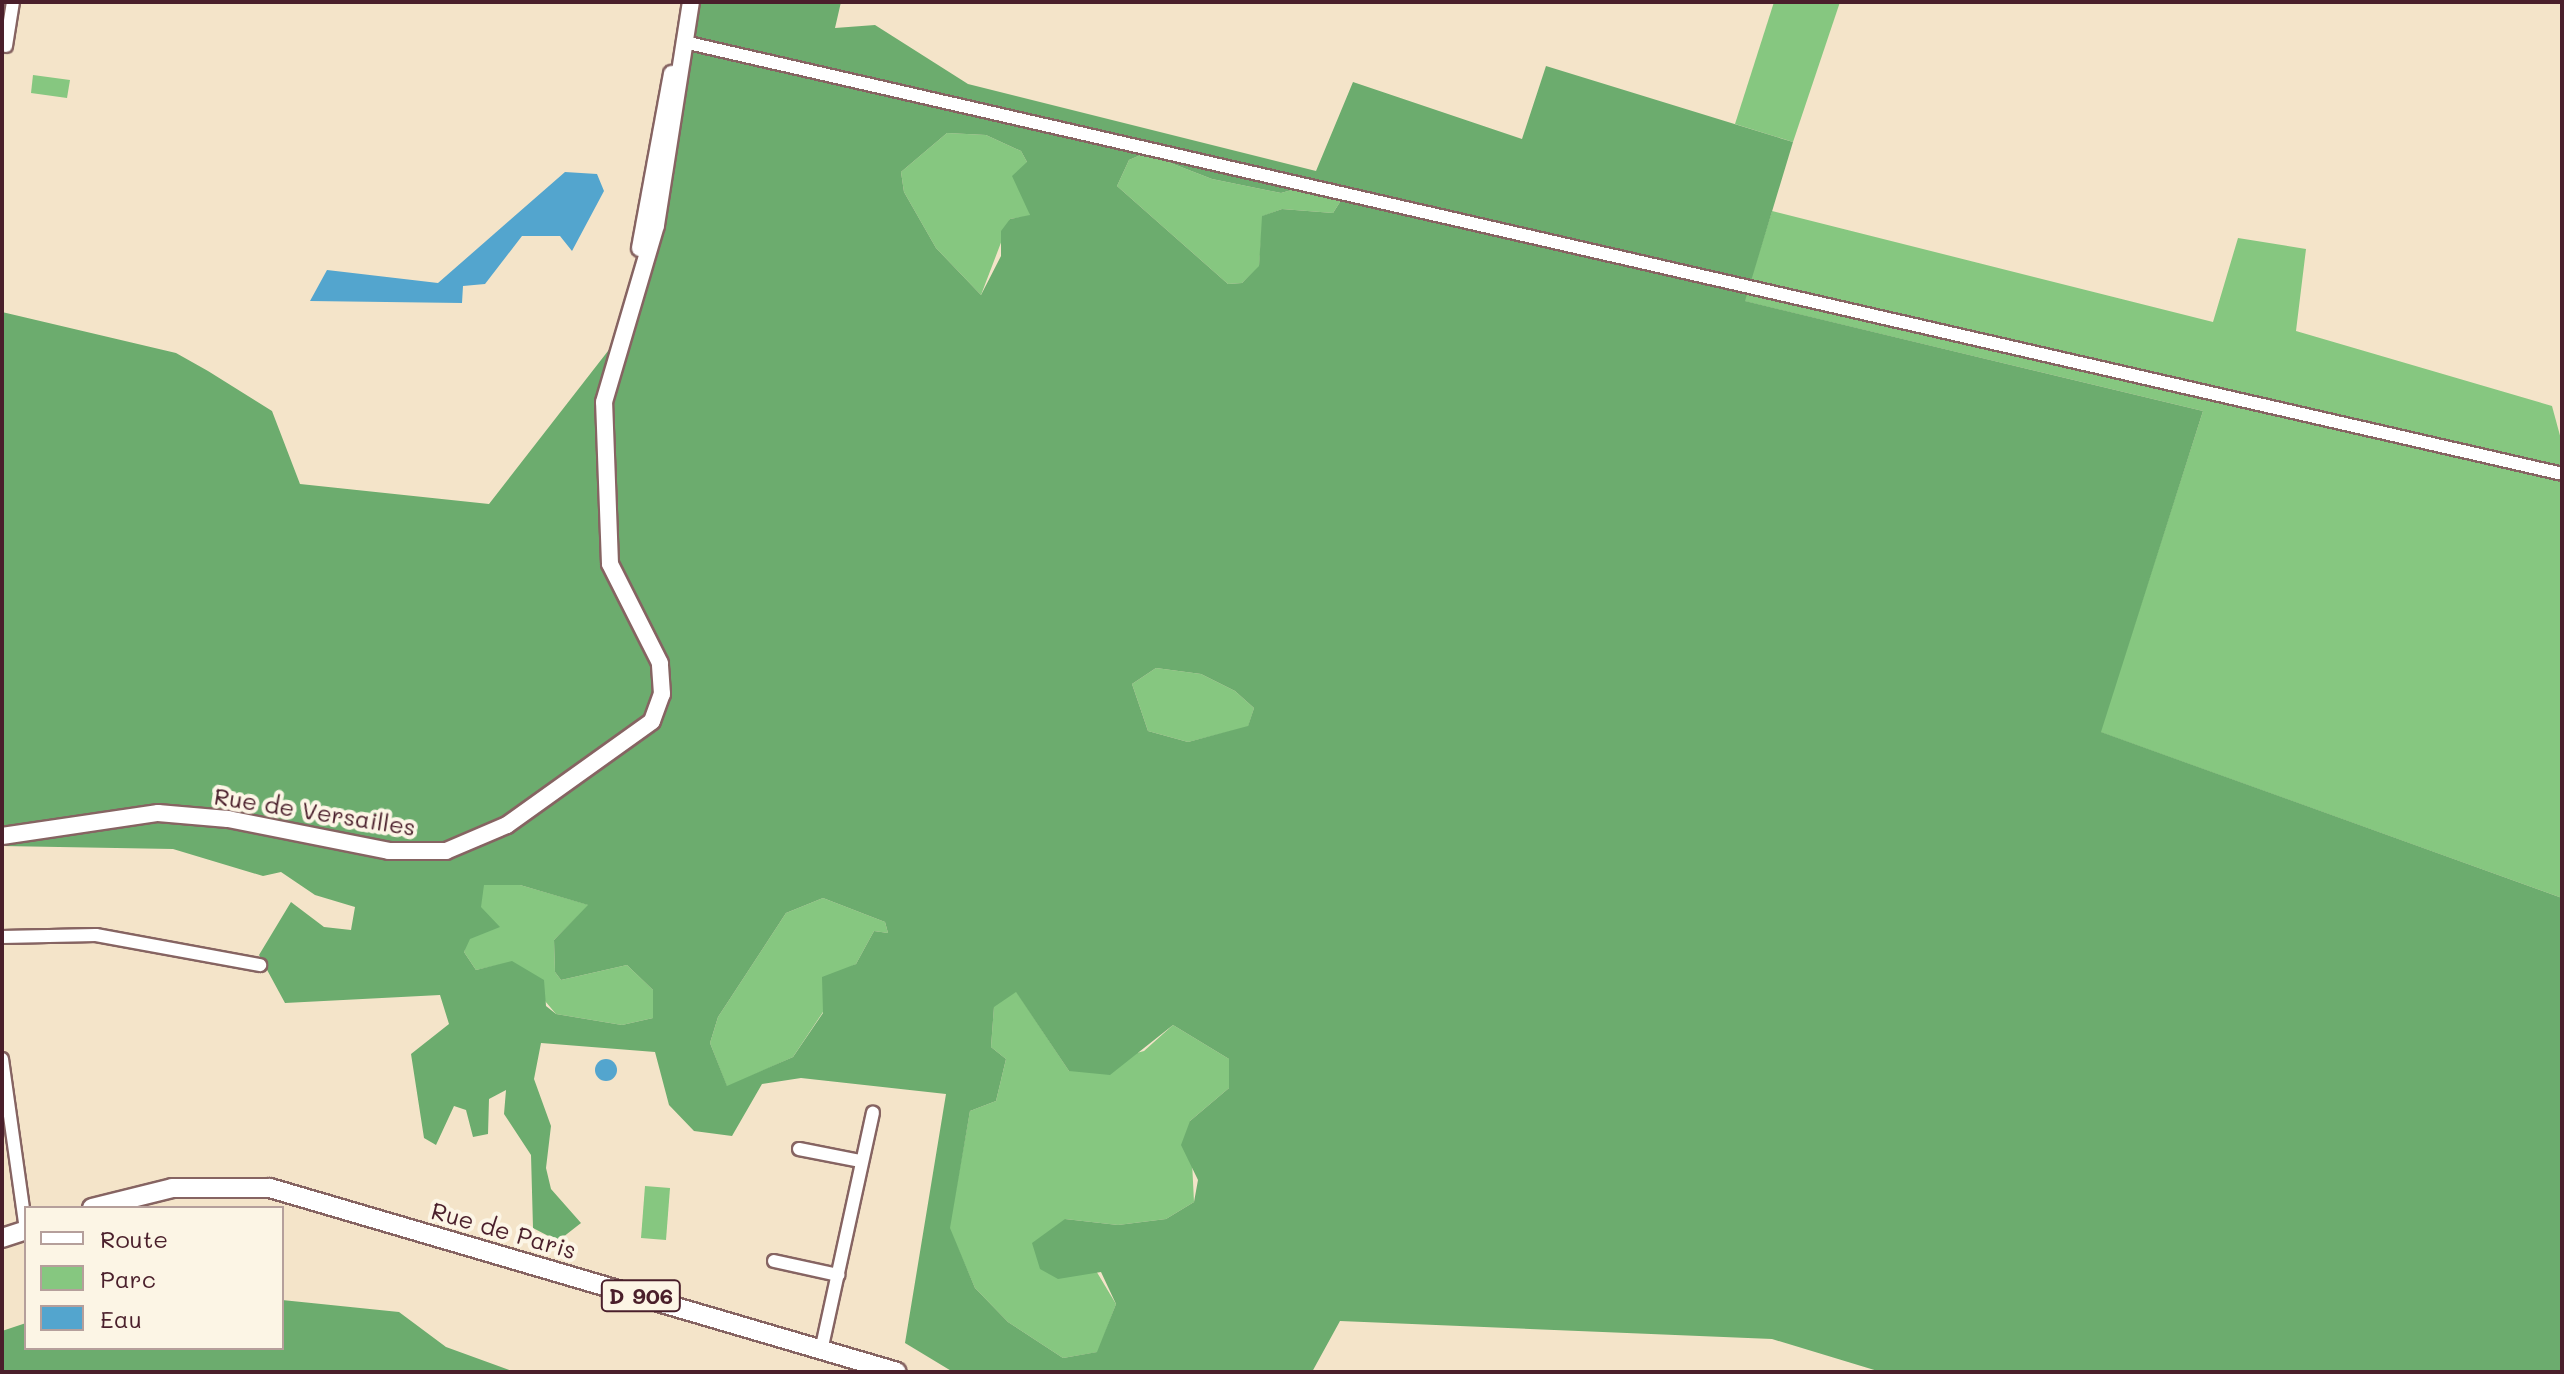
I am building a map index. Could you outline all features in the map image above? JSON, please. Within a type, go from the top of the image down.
[{"type":"main road","points":[[684,42],[691,2]]},
{"type":"main road","name":"Rue de Versailles","points":[[2,836],[158,813],[228,819],[389,851],[470,844],[652,721],[662,694],[660,663],[610,564],[604,402],[631,301],[656,225],[684,42]]},
{"type":"main road","name":"Rue de Paris","points":[[100,1206],[172,1188],[270,1188],[897,1372]]},
{"type":"main road","points":[[2,1238],[24,1231]]},
{"type":"street","points":[[6,46],[13,2]]},
{"type":"street","points":[[684,42],[2562,474]]},
{"type":"street","points":[[2,937],[96,935],[260,965]]},
{"type":"street","points":[[2,1059],[24,1217]]},
{"type":"street","points":[[821,1351],[873,1113]]},
{"type":"street","points":[[799,1149],[861,1161]]},
{"type":"street","points":[[774,1261],[838,1275]]},
{"type":"green space","points":[[698,2],[841,2],[835,28],[875,25],[968,84],[1316,171],[1353,82],[1522,139],[1546,66],[1793,142],[1745,301],[2203,411],[2101,732],[2562,898],[2562,1372],[1881,1372],[1772,1339],[1340,1321],[1312,1372],[953,1372],[905,1343],[946,1094],[801,1078],[762,1084],[732,1136],[694,1131],[669,1105],[655,1052],[541,1043],[534,1079],[551,1126],[546,1168],[551,1189],[581,1223],[558,1241],[533,1228],[531,1155],[504,1114],[506,1090],[489,1099],[488,1134],[473,1137],[466,1110],[454,1106],[436,1145],[424,1138],[411,1054],[449,1024],[440,995],[285,1003],[259,955],[291,902],[324,927],[351,930],[355,907],[315,895],[281,872],[263,876],[173,849],[2,846],[2,312],[176,353],[208,371],[272,411],[300,484],[489,504],[629,324]],"holes":[[[947,133],[986,135],[1021,151],[1027,162],[1012,176],[1030,215],[1010,219],[1001,231],[1001,256],[981,295],[936,248],[904,192],[901,172]],[[1145,153],[1212,179],[1281,193],[1320,182],[1338,188],[1340,202],[1333,213],[1282,209],[1262,216],[1259,266],[1242,283],[1228,284],[1117,186],[1129,160]],[[1156,668],[1201,674],[1235,691],[1254,708],[1248,726],[1188,742],[1148,731],[1132,684]],[[484,885],[520,885],[588,905],[554,940],[555,972],[561,980],[627,965],[653,990],[653,1018],[622,1025],[556,1014],[546,1006],[544,980],[512,961],[476,970],[464,952],[470,939],[500,927],[481,907]],[[823,898],[885,922],[888,933],[874,931],[856,964],[822,977],[823,1013],[793,1057],[727,1086],[710,1043],[718,1017],[786,913]],[[1016,992],[1069,1071],[1110,1075],[1173,1025],[1229,1059],[1229,1088],[1190,1121],[1181,1145],[1198,1180],[1194,1202],[1166,1219],[1118,1225],[1065,1219],[1032,1243],[1040,1269],[1058,1279],[1101,1272],[1116,1304],[1097,1352],[1063,1358],[1008,1322],[975,1288],[950,1228],[970,1111],[996,1101],[1006,1059],[991,1047],[994,1007]]]},
{"type":"green space","points":[[1774,2],[1840,2],[1793,142],[1735,124]]},
{"type":"green space","points":[[33,75],[70,80],[67,98],[31,93]]},
{"type":"green space","points":[[947,133],[986,135],[1021,151],[1027,162],[1030,216],[1010,219],[981,295],[936,248],[904,192],[901,172]]},
{"type":"green space","points":[[1145,153],[1212,179],[1281,193],[1320,182],[1338,188],[1340,202],[1333,213],[1282,209],[1263,216],[1259,267],[1242,283],[1228,284],[1117,186],[1129,160]]},
{"type":"green space","points":[[1772,211],[2213,322],[2238,238],[2306,249],[2296,331],[2552,406],[2562,443],[2562,898],[2100,732],[2203,411],[1744,301]]},
{"type":"green space","points":[[1156,668],[1201,674],[1235,691],[1254,708],[1248,727],[1188,742],[1148,731],[1132,684]]},
{"type":"green space","points":[[483,885],[520,885],[589,905],[554,940],[555,972],[561,980],[627,965],[653,990],[653,1018],[622,1025],[556,1014],[512,962],[476,970],[464,952]]},
{"type":"green space","points":[[823,898],[885,922],[888,933],[874,931],[856,964],[835,975],[823,1012],[793,1057],[727,1087],[710,1043],[718,1017],[786,913]]},
{"type":"green space","points":[[1016,991],[1069,1071],[1144,1051],[1173,1025],[1229,1059],[1229,1088],[1190,1121],[1194,1202],[1166,1219],[1118,1225],[1065,1219],[1116,1304],[1098,1352],[1063,1358],[1008,1322],[975,1288],[949,1228],[970,1111],[996,1101],[1006,1059],[991,1047],[994,1006]]},
{"type":"green space","points":[[645,1186],[670,1188],[666,1240],[641,1238]]},
{"type":"green space","points":[[284,1300],[399,1312],[446,1347],[515,1372],[2,1372],[2,1331],[24,1324],[24,1350],[284,1350]]},
{"type":"water","points":[[565,172],[597,174],[604,191],[572,251],[560,236],[522,236],[485,284],[463,286],[462,303],[310,301],[327,270],[438,283]]},
{"type":"water","points":[[606,1059],[614,1062],[617,1070],[614,1078],[606,1081],[598,1078],[595,1070],[598,1062]]}]
